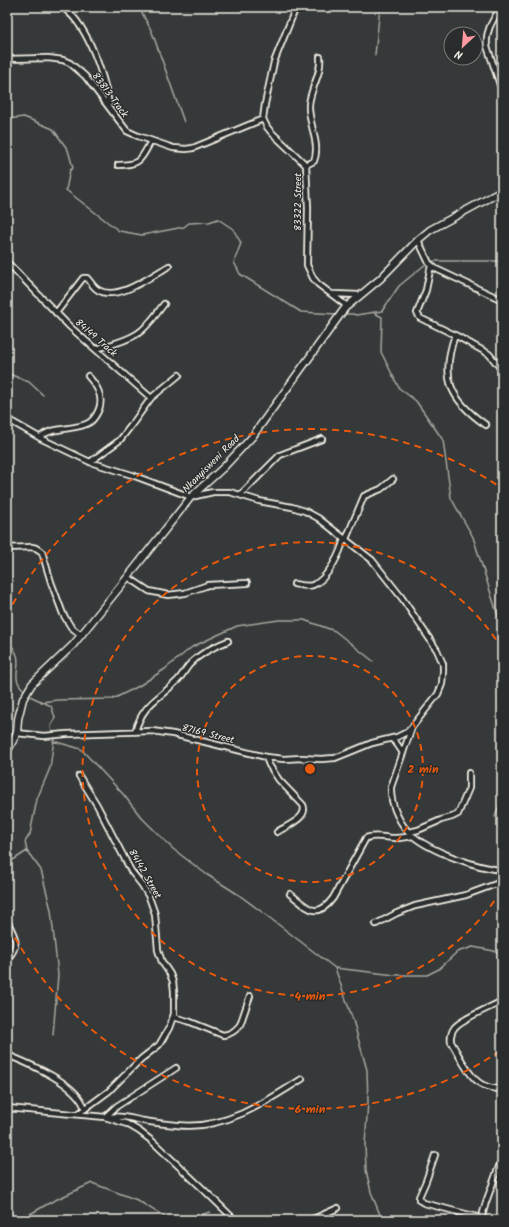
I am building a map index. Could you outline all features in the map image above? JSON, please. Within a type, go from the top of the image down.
[{"type":"street","points":[[263,119],[274,62],[296,7]]},
{"type":"street","points":[[501,7],[491,24],[486,39],[502,91]]},
{"type":"street","points":[[66,10],[78,21],[97,59],[104,80],[109,106]]},
{"type":"street","points":[[306,165],[314,161],[315,157],[315,146],[309,107],[318,73],[320,57]]},
{"type":"street","name":"83813 Track","points":[[7,59],[56,58],[70,63],[85,76],[109,106],[123,128],[151,141],[178,149],[193,148],[263,119]]},
{"type":"street","name":"83322 Street","points":[[263,119],[271,132],[306,165],[308,265],[313,278],[318,284],[347,306]]},
{"type":"street","points":[[118,165],[133,164],[137,162],[151,141]]},
{"type":"street","name":"Nkanyisweni Road","points":[[7,752],[16,733],[20,708],[28,689],[81,635],[191,497],[252,437],[347,306],[380,279],[418,240],[430,230],[447,219],[502,191]]},
{"type":"street","points":[[418,240],[431,266],[502,300]]},
{"type":"street","name":"84149 Track","points":[[7,262],[56,313],[150,398]]},
{"type":"street","points":[[56,313],[83,278],[87,278],[101,291],[119,293],[129,290],[169,266]]},
{"type":"street","points":[[431,266],[426,290],[418,313],[420,318],[489,354],[502,370]]},
{"type":"street","points":[[332,294],[360,295]]},
{"type":"street","points":[[96,349],[118,343],[138,334],[164,304]]},
{"type":"street","points":[[455,335],[448,361],[450,386],[460,403],[474,417],[486,425]]},
{"type":"street","points":[[90,462],[120,440],[150,398],[179,375]]},
{"type":"street","points":[[40,438],[46,433],[86,424],[94,418],[100,404],[100,394],[88,376]]},
{"type":"street","points":[[7,419],[40,438],[90,462],[132,475],[191,497],[221,492],[240,495],[259,501],[305,511],[318,518],[345,538],[378,566],[402,598],[437,650],[441,658],[443,671],[440,690],[435,699],[412,727],[391,787],[391,796],[397,813],[411,834],[425,844],[481,867],[502,870]]},
{"type":"street","points":[[240,495],[280,455],[322,440]]},
{"type":"street","points":[[294,584],[310,585],[319,581],[331,568],[338,556],[363,498],[366,495],[381,489],[394,479]]},
{"type":"street","points":[[7,548],[32,547],[42,552],[51,582],[64,614],[71,627],[81,635]]},
{"type":"street","points":[[128,577],[149,591],[168,595],[185,593],[208,585],[247,583]]},
{"type":"street","points":[[135,732],[140,716],[147,707],[178,680],[189,665],[216,646],[228,641]]},
{"type":"street","name":"87169 Street","points":[[16,733],[44,736],[152,731],[173,734],[266,757],[284,759],[330,759],[340,757],[372,743],[392,739],[407,732],[412,727]]},
{"type":"street","points":[[392,739],[403,753]]},
{"type":"street","points":[[266,757],[273,772],[305,809],[300,818],[277,832]]},
{"type":"street","points":[[290,894],[311,910],[322,910],[333,898],[366,838],[376,836],[396,838],[411,834],[441,820],[452,818],[458,814],[469,788],[469,773]]},
{"type":"street","name":"84142 Street","points":[[78,776],[97,806],[131,871],[142,885],[153,906],[158,950],[162,962],[170,974],[173,982],[174,997],[173,1017],[169,1028],[159,1045],[141,1059],[109,1091],[78,1114]]},
{"type":"street","points":[[376,924],[415,906],[466,895],[496,884],[502,877]]},
{"type":"street","points":[[7,921],[16,943],[15,949],[7,959]]},
{"type":"street","points":[[173,1017],[188,1021],[223,1035],[232,1033],[240,1025],[250,996]]},
{"type":"street","points":[[502,1001],[455,1026],[451,1038],[451,1042],[475,1080],[482,1085],[502,1089]]},
{"type":"street","points":[[10,1056],[59,1081],[79,1098],[83,1103],[85,1110]]},
{"type":"street","points":[[107,1117],[117,1106],[176,1068]]},
{"type":"street","points":[[7,1108],[122,1117],[180,1126],[208,1125],[257,1106],[302,1079]]},
{"type":"street","points":[[107,1117],[127,1124],[144,1134],[235,1220]]},
{"type":"street","points":[[435,1155],[419,1200],[424,1203],[481,1219],[502,1158]]},
{"type":"street","points":[[311,1220],[338,1208]]},
{"type":"waterway","points":[[139,7],[152,32],[184,122]]},
{"type":"waterway","points":[[375,55],[380,7]]},
{"type":"waterway","points":[[7,119],[24,117],[53,129],[68,150],[73,168],[70,170],[66,190],[119,231],[142,235],[184,227],[189,223],[209,222],[218,219],[233,229],[241,243],[234,262],[240,274],[301,312],[337,314]]},
{"type":"waterway","points":[[433,261],[502,262]]},
{"type":"waterway","points":[[346,314],[356,315],[382,311],[399,286],[427,263]]},
{"type":"waterway","points":[[374,313],[382,317],[381,352],[399,388],[416,401],[443,440],[451,498],[473,537],[502,629]]},
{"type":"waterway","points":[[7,373],[29,382],[43,395]]},
{"type":"waterway","points":[[41,702],[58,700],[113,699],[139,686],[165,669],[192,647],[237,626],[279,620],[304,620],[335,631],[373,661]]},
{"type":"waterway","points":[[7,639],[17,655],[17,677],[19,685],[23,689]]},
{"type":"waterway","points":[[30,696],[51,706],[55,717],[51,726],[52,733]]},
{"type":"waterway","points":[[7,864],[27,851],[25,842],[30,834],[37,799],[50,768],[54,739]]},
{"type":"waterway","points":[[53,741],[81,749],[123,794],[141,817],[173,849],[206,874],[239,895],[335,968],[395,975],[427,975],[439,969],[457,952],[473,947],[494,951],[502,956]]},
{"type":"waterway","points":[[495,817],[502,797]]},
{"type":"waterway","points":[[27,851],[41,870],[51,910],[58,975],[53,1035]]},
{"type":"waterway","points":[[335,968],[353,1020],[367,1070],[368,1102],[365,1144],[366,1170],[371,1192],[382,1220]]},
{"type":"waterway","points":[[20,1220],[51,1202],[92,1183],[137,1200],[170,1220]]},
{"type":"waterway","points":[[184,1220],[210,1212]]}]
